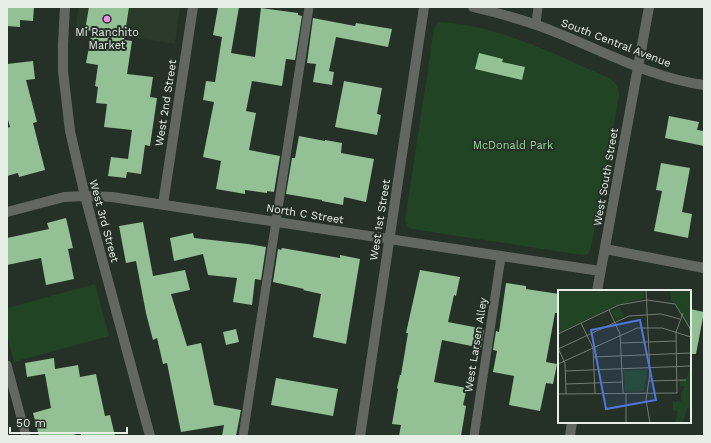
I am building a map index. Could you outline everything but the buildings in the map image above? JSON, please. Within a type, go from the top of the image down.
[{"type":"street","name":"West 3rd Street","points":[[65,7],[63,71],[70,131],[85,196],[150,436]]},
{"type":"street","name":"West 2nd Street","points":[[163,204],[193,7]]},
{"type":"street","name":"West 1st Street","points":[[360,436],[424,7]]},
{"type":"street","name":"South Central Avenue","points":[[473,7],[506,14],[536,24],[638,67],[669,77],[704,85]]},
{"type":"street","name":"West South Street","points":[[596,290],[649,7]]},
{"type":"street","name":"North C Street","points":[[7,212],[64,197],[112,197],[600,271]]},
{"type":"street","points":[[605,249],[704,268]]},
{"type":"street","points":[[570,436],[572,423]]},
{"type":"lane","points":[[244,436],[309,7]]},
{"type":"lane","points":[[536,24],[538,7]]},
{"type":"lane","name":"West Larsen Alley","points":[[474,436],[501,257]]},
{"type":"lane","points":[[7,364],[26,436]]},
{"type":"shaded area","points":[[78,7],[180,7],[175,44],[76,29]]},
{"type":"green space","name":"McDonald Park","points":[[440,22],[484,29],[527,42],[609,78],[617,86],[619,97],[591,248],[588,254],[582,255],[412,229],[407,226],[405,220],[434,29]]},
{"type":"green space","points":[[95,284],[109,336],[14,362],[7,335],[7,308]]},
{"type":"place","name":"Mi Ranchito Market","points":[[107,19]]}]
